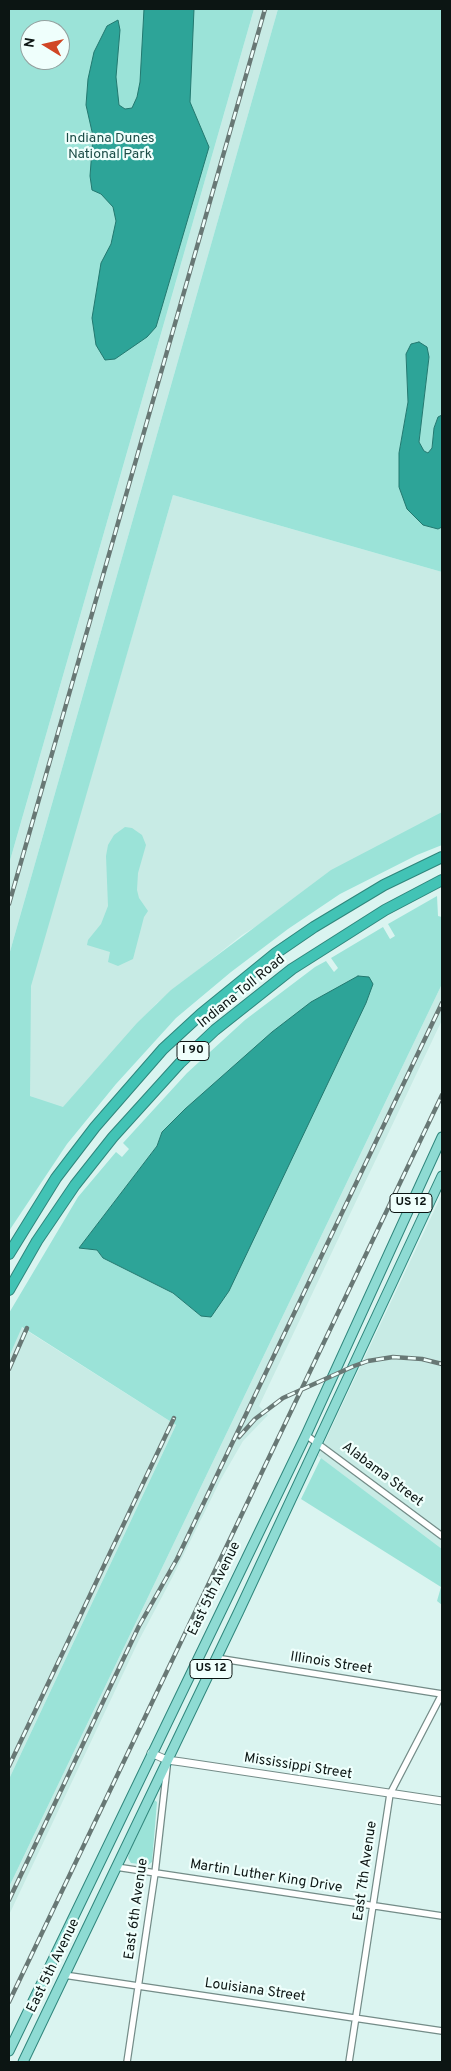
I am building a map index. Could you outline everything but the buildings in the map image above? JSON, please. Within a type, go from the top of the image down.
[{"type":"highway","name":"Indiana Toll Road","points":[[9,1254],[56,1178],[95,1127],[163,1049],[200,1014],[246,976],[314,927],[384,885],[442,857]]},
{"type":"highway","name":"Indiana Toll Road","points":[[9,1290],[37,1241],[75,1185],[113,1137],[187,1056],[236,1013],[292,969],[385,910],[442,880]]},
{"type":"main road","name":"East 5th Avenue","points":[[9,2051],[151,1753],[306,1435],[442,1137]]},
{"type":"main road","name":"East 5th Avenue","points":[[23,2062],[216,1658],[442,1176]]},
{"type":"street","name":"Alabama Street","points":[[306,1435],[318,1442],[360,1477],[442,1536]]},
{"type":"street","name":"Illinois Street","points":[[216,1658],[442,1694]]},
{"type":"street","name":"East 7th Avenue","points":[[349,2062],[390,1794],[442,1694]]},
{"type":"street","name":"Mississippi Street","points":[[151,1753],[167,1760],[442,1801]]},
{"type":"street","name":"East 6th Avenue","points":[[127,2062],[155,1873],[167,1760]]},
{"type":"street","name":"Martin Luther King Drive","points":[[116,1867],[442,1916]]},
{"type":"street","name":"Louisiana Street","points":[[64,1975],[442,2031]]},
{"type":"shaded area","points":[[144,9],[194,9],[190,102],[209,147],[156,327],[147,337],[115,359],[105,360],[96,345],[92,318],[101,263],[111,244],[116,221],[113,207],[101,194],[92,190],[90,176],[93,136],[86,105],[88,79],[94,52],[107,26],[118,20],[120,30],[116,77],[119,105],[125,109],[132,108],[137,97],[140,82]]},
{"type":"shaded area","points":[[254,9],[278,9],[9,955],[9,864]]},
{"type":"shaded area","points":[[419,342],[427,347],[429,357],[419,442],[424,451],[428,453],[432,448],[434,428],[438,417],[442,415],[442,527],[438,529],[423,525],[407,509],[399,487],[399,453],[408,402],[406,354],[411,344]]},
{"type":"shaded area","points":[[173,495],[442,572],[442,812],[242,935],[157,1003],[63,1108],[30,1096],[30,986]]},
{"type":"shaded area","points":[[358,976],[369,977],[373,984],[366,1003],[229,1291],[211,1317],[201,1316],[173,1293],[103,1258],[97,1250],[79,1248],[157,1146],[162,1132],[185,1109],[272,1032],[311,1002]]},
{"type":"shaded area","points":[[442,984],[442,1020],[259,1406],[268,1415],[243,1441],[221,1479],[139,1640],[9,1915],[9,1887]]},
{"type":"shaded area","points":[[442,1194],[442,1549],[318,1456]]},
{"type":"shaded area","points":[[21,1327],[176,1425],[9,1779],[9,1357]]},
{"type":"green space","name":"Indiana Dunes National Park","points":[[9,9],[254,9],[9,864]]},
{"type":"green space","points":[[278,9],[442,9],[442,415],[438,417],[434,428],[432,448],[428,453],[423,451],[419,442],[429,357],[406,354],[408,402],[399,453],[399,487],[438,529],[442,527],[442,572],[173,495],[31,986],[30,1096],[63,1107],[137,1023],[171,990],[331,870],[442,812],[442,845],[417,855],[340,894],[288,929],[231,972],[176,1018],[116,1084],[67,1144],[9,1231],[9,955]]},
{"type":"green space","points":[[125,827],[132,828],[142,835],[146,845],[138,873],[137,890],[139,898],[148,911],[144,917],[133,959],[118,966],[108,962],[110,952],[87,945],[88,940],[101,924],[108,906],[106,856],[108,845],[114,835]]},
{"type":"green space","points":[[437,896],[438,916],[442,917],[442,984],[9,1887],[9,1779],[176,1425],[22,1327],[9,1357],[9,1313],[78,1197],[116,1152],[122,1157],[129,1149],[123,1143],[187,1073],[245,1020],[315,967],[326,961],[334,972],[338,968],[331,958],[383,927],[390,939],[395,936],[388,924]],"holes":[[[162,1132],[201,1316],[173,1293],[103,1258],[97,1250],[80,1247],[157,1146]]]},
{"type":"green space","points":[[321,1458],[442,1549],[442,1605],[437,1601],[441,1587],[301,1499]]},
{"type":"green space","points":[[154,1800],[157,1802],[152,1862],[148,1865],[131,1863],[128,1858],[129,1853]]},
{"type":"railway","points":[[9,904],[265,9]]},
{"type":"railway","points":[[9,1900],[139,1626],[177,1559],[442,1003]]},
{"type":"railway","points":[[9,2002],[442,1095]]},
{"type":"railway","points":[[9,1369],[27,1328]]},
{"type":"railway","points":[[239,1437],[255,1419],[283,1398],[354,1366],[368,1361],[393,1357],[422,1359],[442,1364]]},
{"type":"railway","points":[[9,1766],[174,1418]]}]
